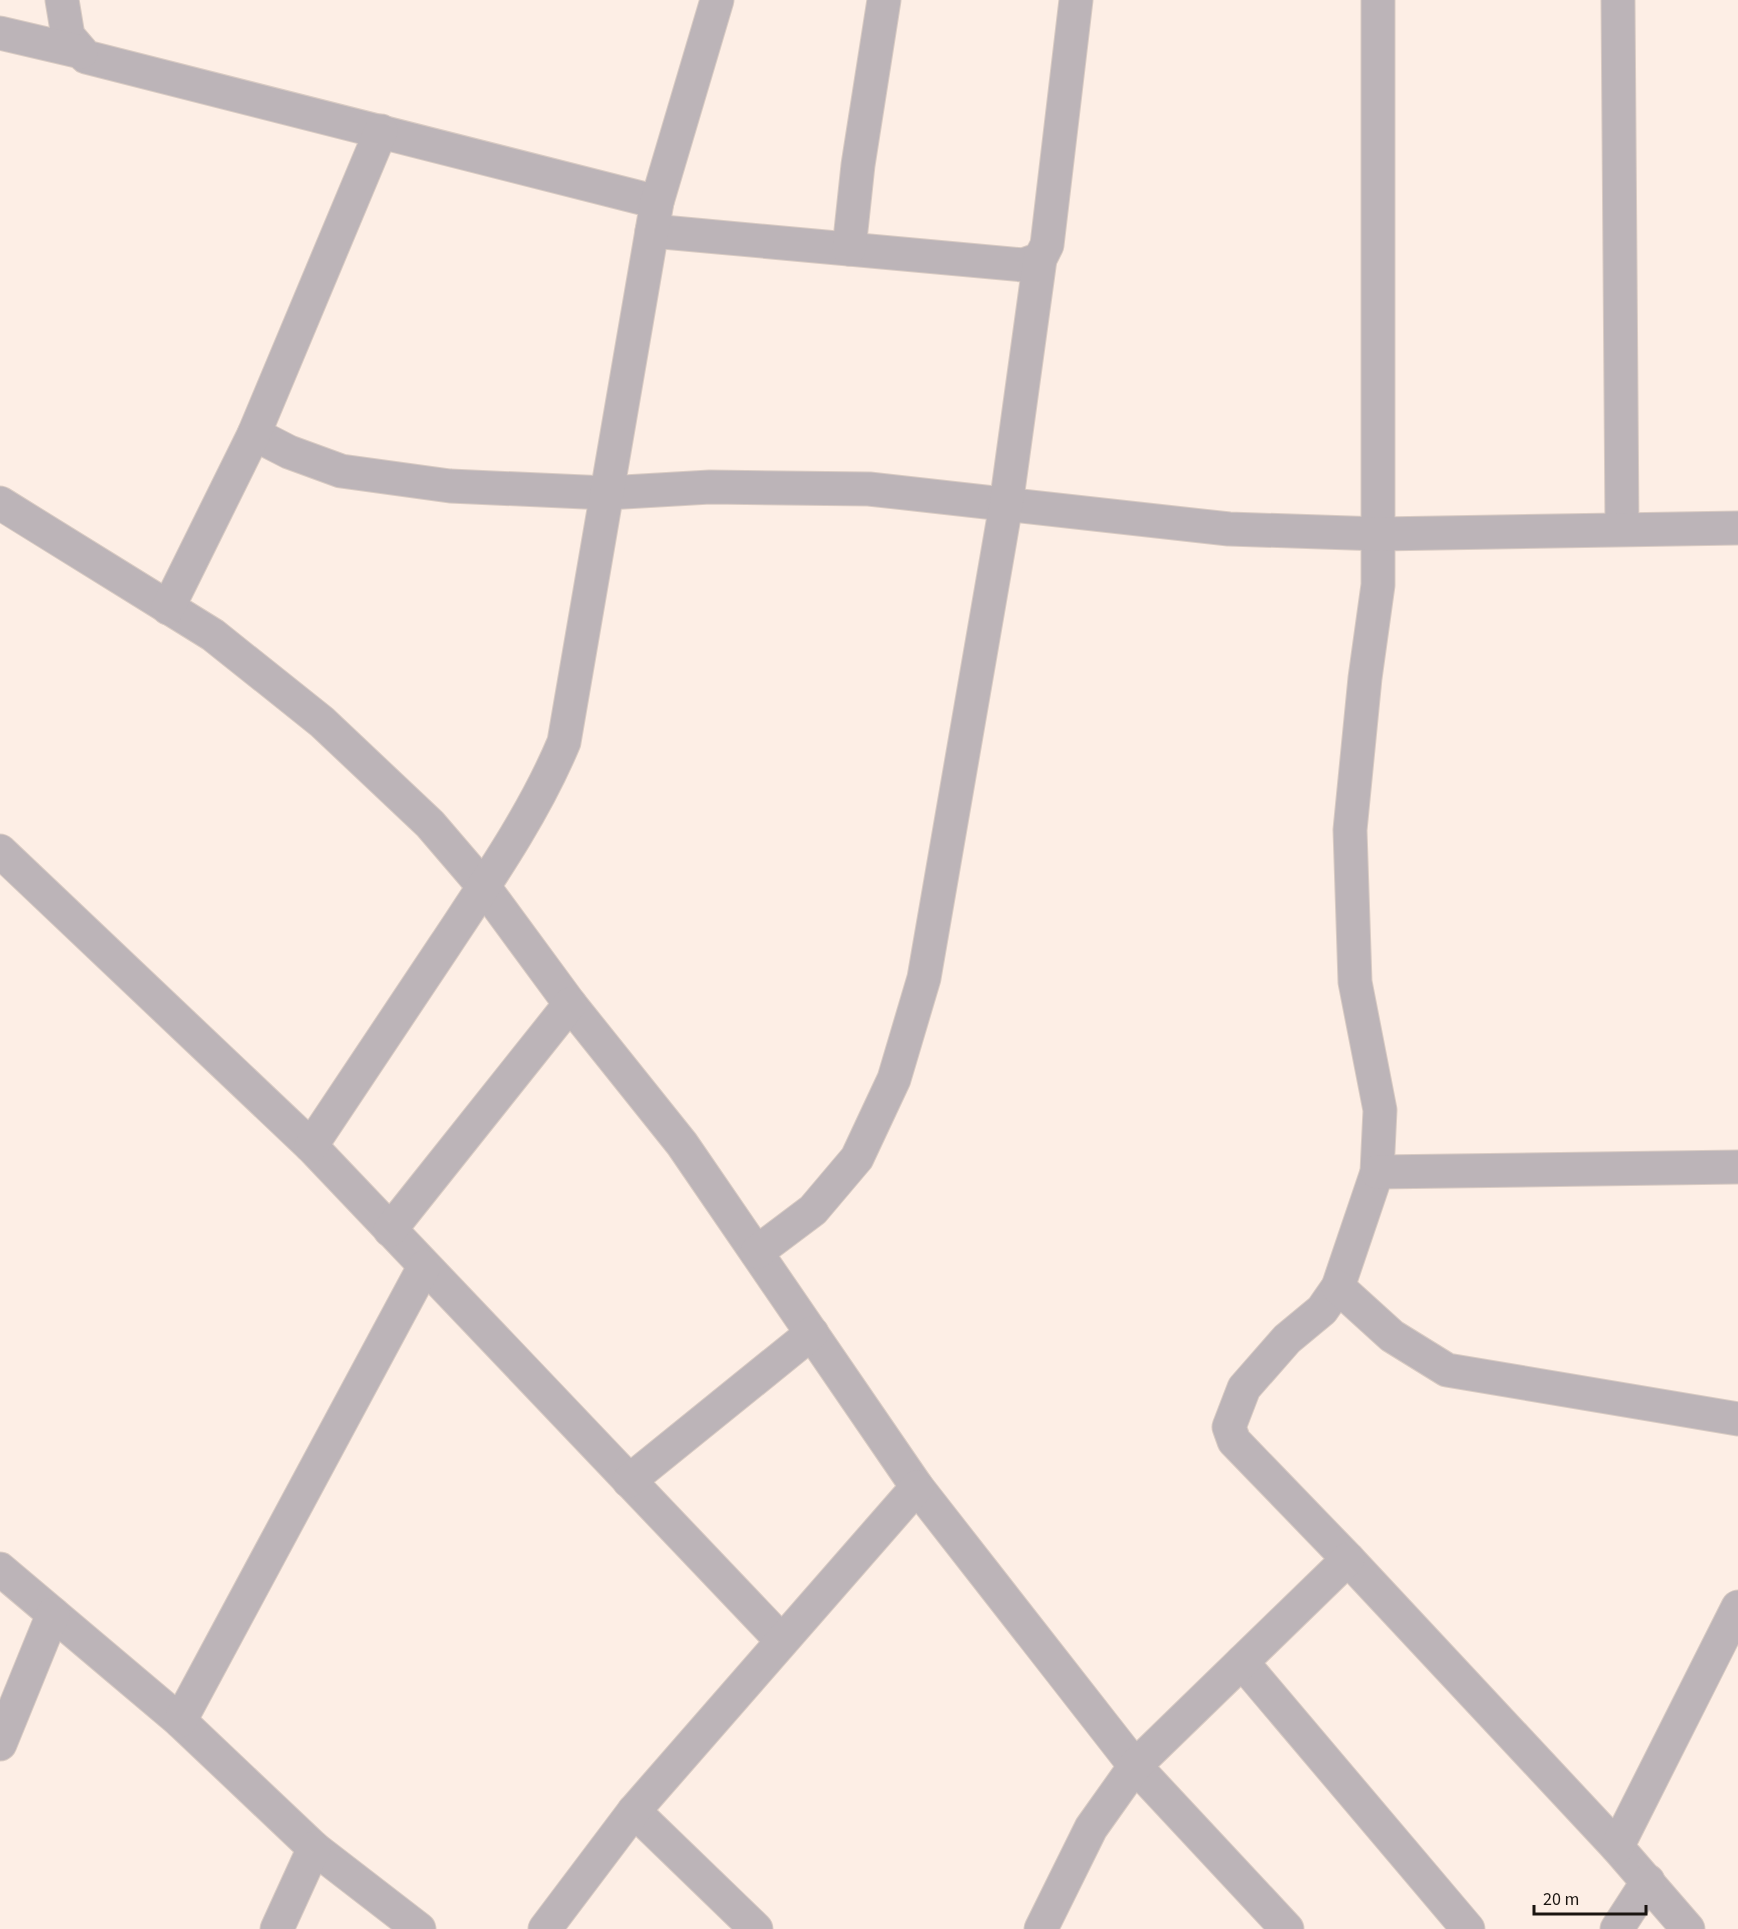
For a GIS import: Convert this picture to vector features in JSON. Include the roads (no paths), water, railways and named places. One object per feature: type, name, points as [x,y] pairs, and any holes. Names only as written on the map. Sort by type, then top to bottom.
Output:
[{"type":"street","points":[[62,0],[68,36],[86,57],[381,131],[654,216],[849,249],[1023,265],[1040,260]]},
{"type":"street","points":[[311,1146],[484,887],[536,799],[564,741],[654,216],[717,0]]},
{"type":"street","points":[[849,249],[858,165],[884,0]]},
{"type":"street","points":[[757,1252],[813,1210],[857,1158],[894,1079],[924,978],[1006,505],[1040,260],[1047,245],[1076,0]]},
{"type":"street","points":[[1378,0],[1380,534],[1378,585],[1365,678],[1350,830],[1355,982],[1380,1110],[1377,1172],[1338,1287],[1322,1310],[1287,1339],[1244,1388],[1228,1427],[1234,1441],[1348,1559],[1617,1847],[1688,1929]]},
{"type":"street","points":[[1618,0],[1622,528]]},
{"type":"street","points":[[0,33],[81,52]]},
{"type":"street","points":[[168,608],[254,434],[381,131]]},
{"type":"street","points":[[254,434],[289,452],[341,471],[450,486],[607,493],[710,487],[869,489],[1229,529],[1380,534],[1622,528],[1738,528]]},
{"type":"street","points":[[0,503],[213,636],[322,722],[430,824],[484,887],[570,1004],[682,1144],[917,1487],[1136,1766],[1287,1929]]},
{"type":"street","points":[[0,851],[311,1146],[781,1640]]},
{"type":"street","points":[[390,1230],[570,1004]]},
{"type":"street","points":[[1377,1172],[1738,1167]]},
{"type":"street","points":[[180,1721],[424,1267]]},
{"type":"street","points":[[1338,1287],[1392,1336],[1448,1370],[1738,1419]]},
{"type":"street","points":[[629,1481],[812,1333]]},
{"type":"street","points":[[545,1929],[634,1811],[917,1487]]},
{"type":"street","points":[[1041,1929],[1091,1828],[1136,1766],[1348,1559]]},
{"type":"street","points":[[0,1569],[180,1721],[314,1848],[419,1929]]},
{"type":"street","points":[[1617,1847],[1738,1607]]},
{"type":"street","points":[[0,1744],[53,1614]]},
{"type":"street","points":[[1242,1662],[1468,1929]]},
{"type":"street","points":[[634,1811],[756,1929]]},
{"type":"street","points":[[276,1929],[314,1848]]},
{"type":"street","points":[[1617,1929],[1648,1881]]}]
